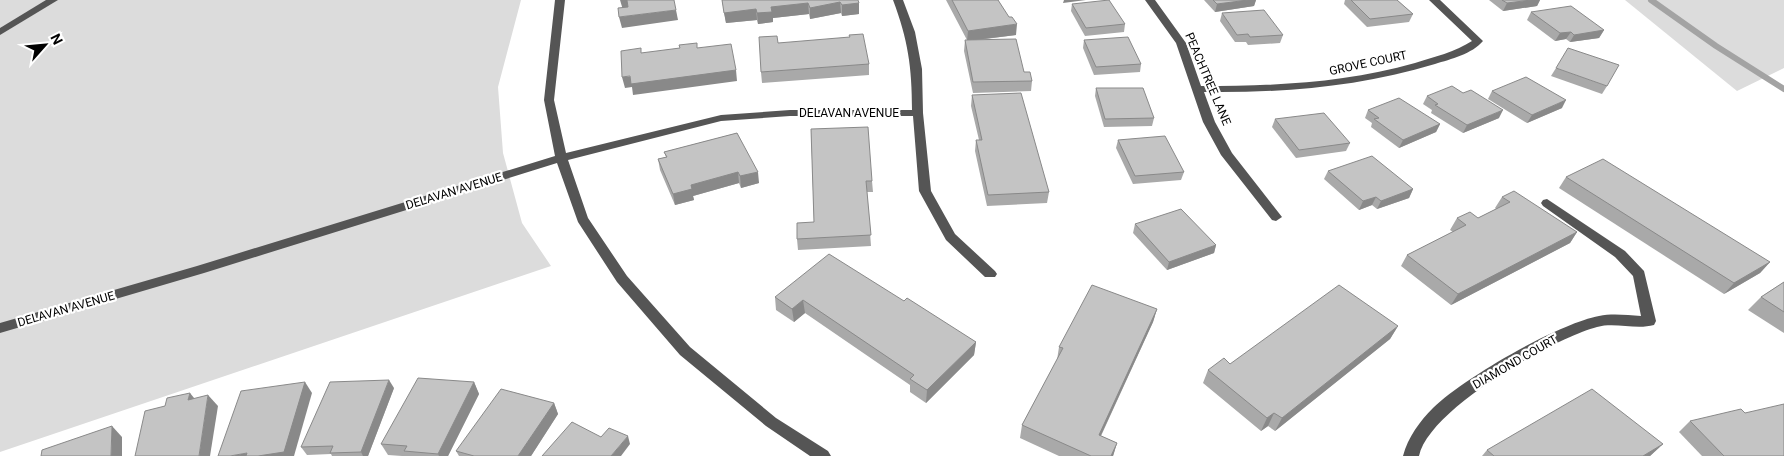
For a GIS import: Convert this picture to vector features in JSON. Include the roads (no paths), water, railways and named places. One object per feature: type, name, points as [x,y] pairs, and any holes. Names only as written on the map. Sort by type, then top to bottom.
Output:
[{"type":"street","points":[[0,32],[53,0]]},
{"type":"street","points":[[560,0],[549,100],[561,158],[582,219],[622,279],[685,351],[772,422],[823,456]]},
{"type":"street","points":[[898,0],[910,32],[917,69],[918,113],[925,191],[950,236],[990,274]]},
{"type":"street","name":"PEACHTREE LANE","points":[[1150,0],[1180,44],[1209,122],[1227,155],[1276,217]]},
{"type":"street","name":"GROVE COURT","points":[[1198,89],[1268,90],[1339,84],[1400,71],[1465,51],[1478,41],[1434,0]]},
{"type":"street","name":"DELAVAN AVENUE","points":[[0,328],[208,268],[561,158],[721,118],[790,113],[918,113]]},
{"type":"street","name":"DIAMOND COURT","points":[[1411,456],[1413,446],[1442,410],[1472,386],[1562,335],[1599,322],[1649,321],[1639,274],[1620,254],[1547,203]]},
{"type":"waterway","points":[[1651,0],[1716,46],[1784,89]]}]
